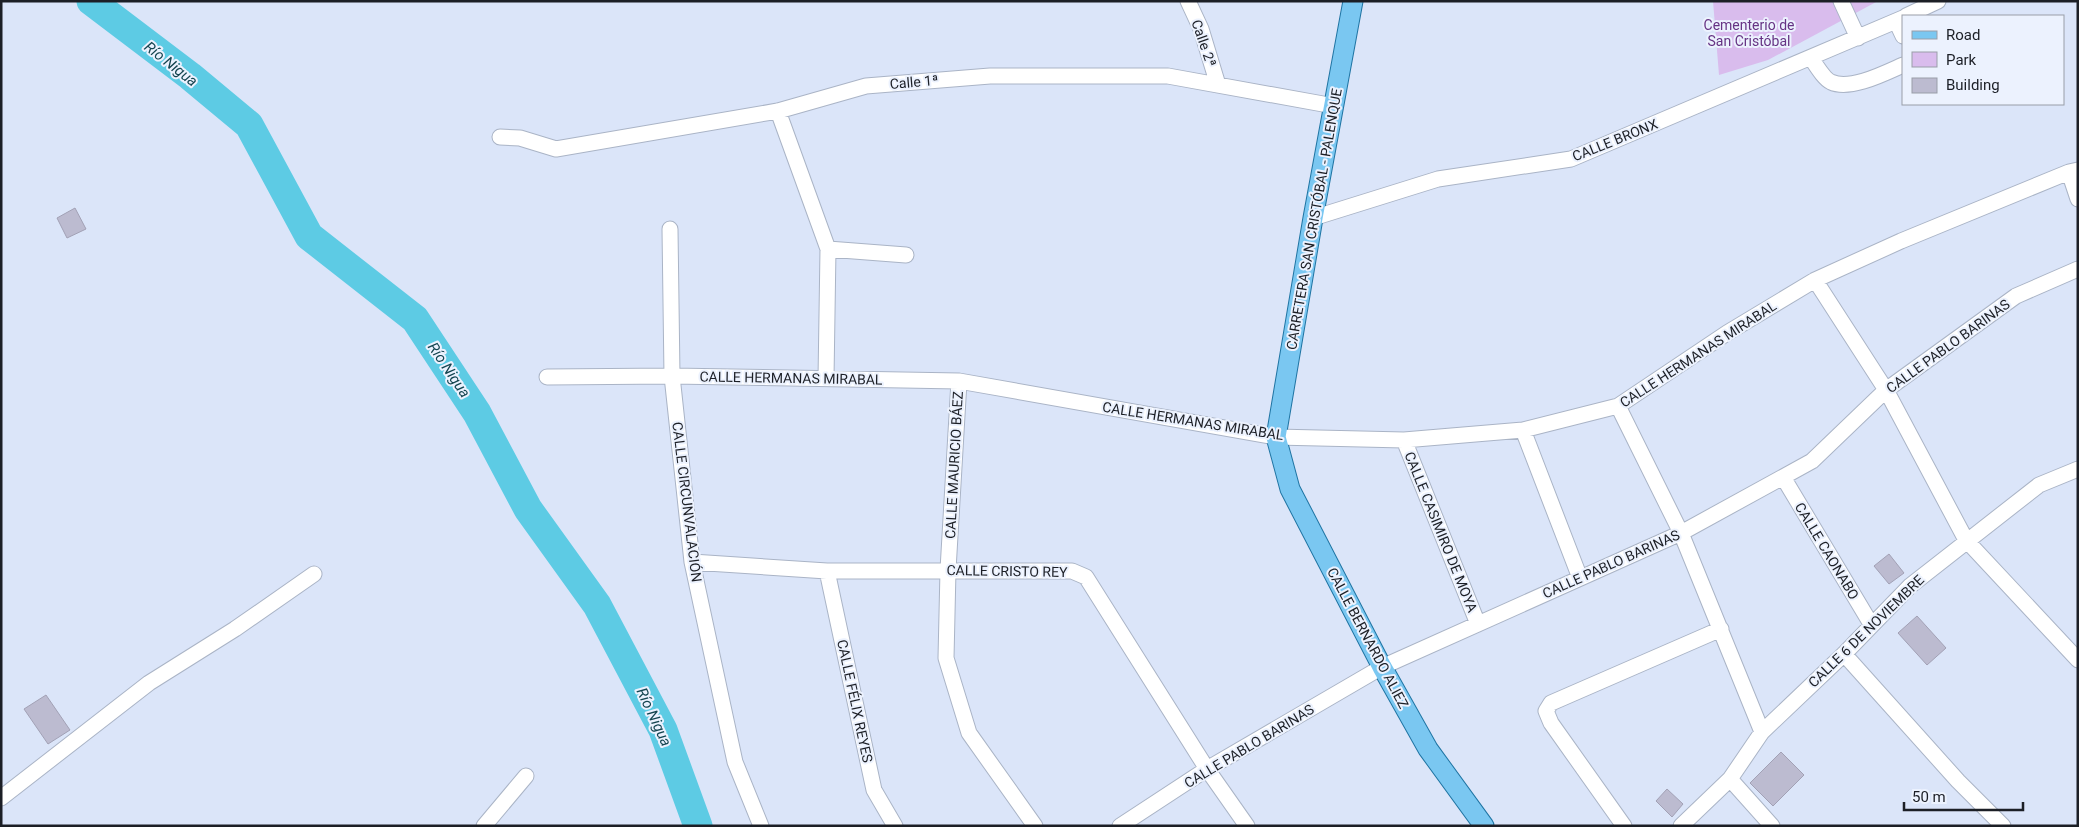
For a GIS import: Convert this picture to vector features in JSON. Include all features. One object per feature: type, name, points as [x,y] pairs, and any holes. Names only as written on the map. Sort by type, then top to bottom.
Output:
[{"type":"main road","name":"CARRETERA SAN CRISTÓBAL - PALENQUE","points":[[1276,437],[1313,218],[1353,1]]},
{"type":"main road","name":"CALLE BERNARDO ALIEZ","points":[[1276,437],[1290,490],[1382,667],[1428,749],[1484,826]]},
{"type":"street","name":"Calle 2ª","points":[[1188,1],[1201,29],[1218,85]]},
{"type":"street","points":[[1840,1],[1858,38]]},
{"type":"street","name":"CALLE BRONX","points":[[1908,15],[1938,1]]},
{"type":"street","name":"CALLE BRONX","points":[[1313,218],[1438,179],[1571,160],[1902,18]]},
{"type":"street","points":[[1811,58],[1830,82],[1842,84],[1871,79],[1902,65]]},
{"type":"street","name":"Calle 1ª","points":[[500,137],[520,138],[556,149],[778,111],[866,86],[990,76],[1168,76],[1334,106]]},
{"type":"street","points":[[778,111],[828,249],[826,379]]},
{"type":"street","points":[[2074,171],[2078,199]]},
{"type":"street","name":"CALLE HERMANAS MIRABAL","points":[[548,377],[672,376],[959,381],[1276,437],[1404,440],[1523,430],[1618,406],[1727,334],[1816,280],[1901,241],[2074,171]]},
{"type":"street","name":"CALLE CIRCUNVALACIÓN","points":[[670,229],[672,376],[692,562],[735,762],[762,826]]},
{"type":"street","points":[[828,249],[906,255]]},
{"type":"street","name":"CALLE PABLO BARINAS","points":[[1120,826],[1208,769],[1382,667],[1681,533],[1812,461],[1886,390],[2016,296],[2078,269]]},
{"type":"street","points":[[1816,280],[1886,390],[1966,540],[2078,660]]},
{"type":"street","name":"CALLE MAURICIO BÁEZ","points":[[959,381],[948,570],[946,658],[969,733],[1035,826]]},
{"type":"street","points":[[1618,406],[1681,533],[1762,732]]},
{"type":"street","points":[[1523,430],[1580,578]]},
{"type":"street","name":"CALLE CASIMIRO DE MOYA","points":[[1404,440],[1478,624]]},
{"type":"street","name":"CALLE 6 DE NOVIEMBRE","points":[[1681,826],[1730,778],[1762,732],[1844,654],[1870,624],[1910,586],[2039,484],[2078,469]]},
{"type":"street","name":"CALLE CAONABO","points":[[1783,477],[1870,624]]},
{"type":"street","name":"CALLE CRISTO REY","points":[[692,562],[827,572],[948,570],[1072,572],[1086,577],[1208,769],[1247,826]]},
{"type":"street","name":"CALLE FÉLIX REYES","points":[[827,572],[874,790],[895,826]]},
{"type":"street","points":[[1,798],[149,683],[235,629],[314,574]]},
{"type":"street","points":[[1624,826],[1551,723],[1546,711],[1551,703],[1721,629]]},
{"type":"street","points":[[1844,654],[1958,782],[2003,826]]},
{"type":"street","points":[[484,826],[526,776]]},
{"type":"street","points":[[1730,778],[1772,826]]},
{"type":"green space","name":"Cementerio de San Cristóbal","points":[[1713,1],[1878,1],[1768,60],[1719,75]]},
{"type":"building","points":[[75,208],[86,229],[67,238],[57,218]]},
{"type":"building","points":[[1889,554],[1904,573],[1889,584],[1874,566]]},
{"type":"building","points":[[1917,616],[1946,648],[1927,665],[1898,633]]},
{"type":"building","points":[[46,695],[70,730],[48,744],[24,709]]},
{"type":"building","points":[[1781,752],[1804,775],[1773,806],[1750,783]]},
{"type":"building","points":[[1667,789],[1683,804],[1672,817],[1656,801]]},
{"type":"waterway","name":"Río Nigua","points":[[91,1],[190,76],[249,125],[309,236],[415,319],[477,413],[528,509],[597,605],[663,730],[698,826]]}]
